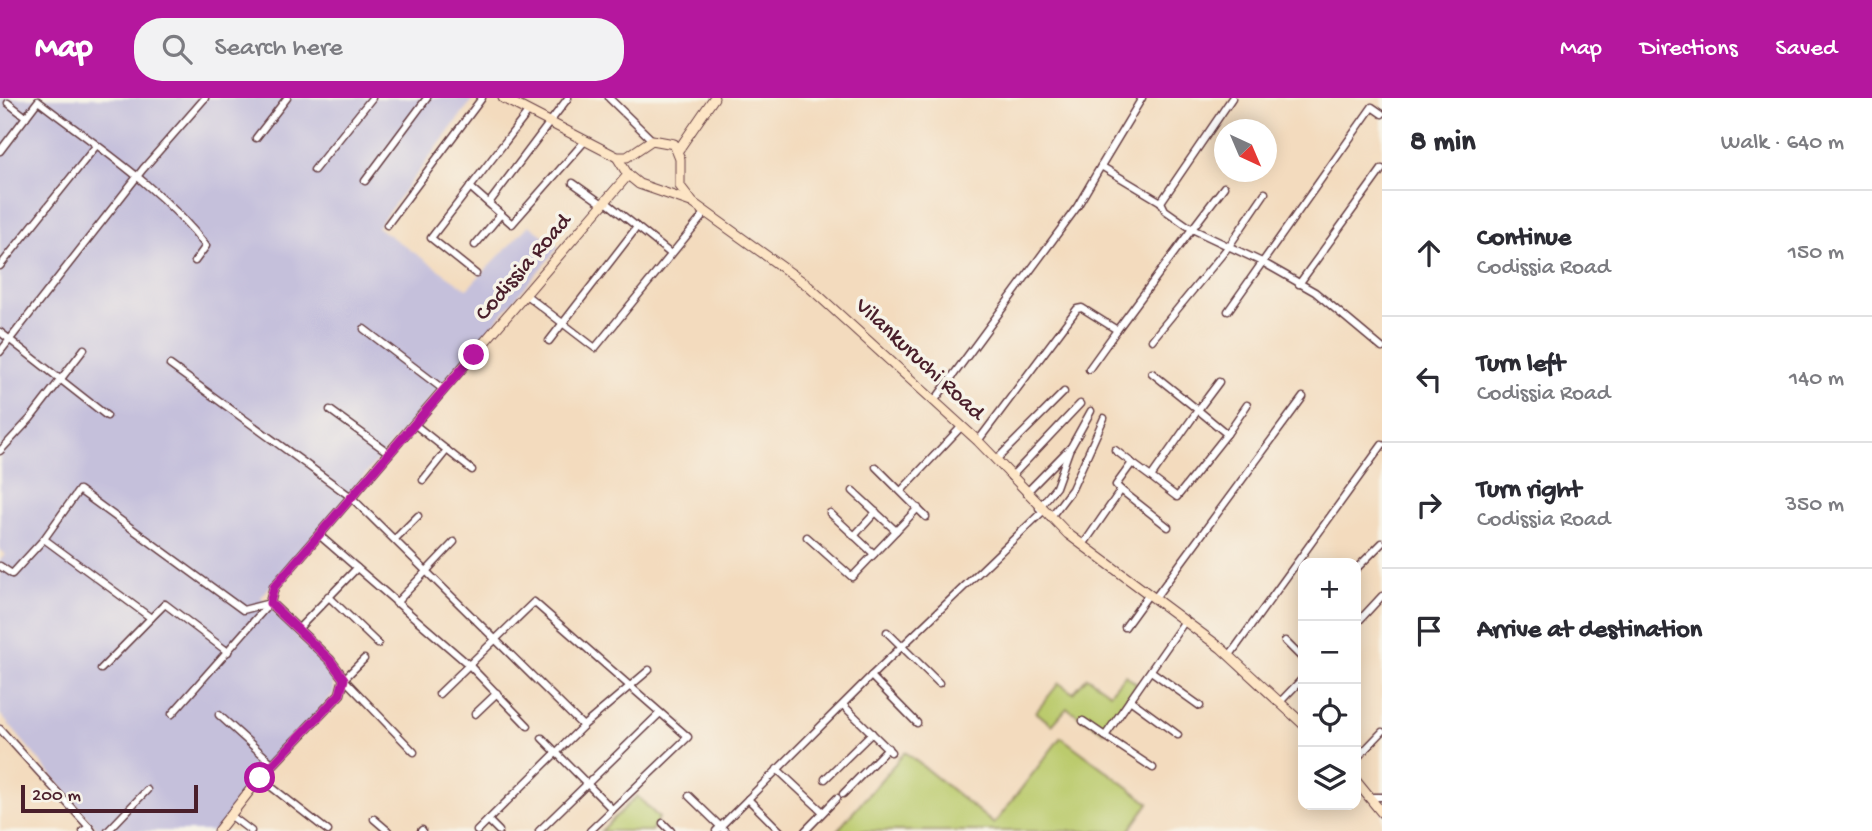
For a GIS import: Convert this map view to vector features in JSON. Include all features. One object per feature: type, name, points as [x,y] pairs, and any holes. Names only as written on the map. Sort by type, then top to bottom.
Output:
[{"type":"main road","points":[[503,98],[517,101],[548,122],[617,157],[627,157],[652,141],[674,144],[679,149]]},
{"type":"main road","points":[[693,203],[680,186],[679,149],[714,98]]},
{"type":"main road","points":[[617,157],[628,175],[658,193],[693,203]]},
{"type":"main road","name":"Codissia Road","points":[[270,603],[274,587],[628,175]]},
{"type":"main road","name":"Vilankuruchi Road","points":[[693,203],[807,285],[978,441],[1044,512],[1083,545],[1230,655],[1298,719]]},
{"type":"main road","points":[[218,831],[260,778],[340,694],[344,679],[270,603]]},
{"type":"main road","points":[[1361,788],[1382,813]]},
{"type":"street","points":[[0,352],[137,177],[205,98]]},
{"type":"street","points":[[256,138],[287,98]]},
{"type":"street","points":[[314,170],[372,98]]},
{"type":"street","points":[[365,181],[427,98]]},
{"type":"street","points":[[387,225],[482,98]]},
{"type":"street","points":[[489,203],[568,98]]},
{"type":"street","points":[[609,98],[652,141]]},
{"type":"street","points":[[935,400],[1077,207],[1142,98]]},
{"type":"street","points":[[1161,202],[1232,98]]},
{"type":"street","points":[[0,151],[38,102],[137,177],[192,229],[205,246],[195,261]]},
{"type":"street","points":[[8,103],[26,117]]},
{"type":"street","points":[[1228,311],[1372,107],[1382,114]]},
{"type":"street","points":[[476,274],[430,238],[529,111]]},
{"type":"street","points":[[470,187],[512,224],[585,141]]},
{"type":"street","points":[[0,266],[96,146]]},
{"type":"street","points":[[1101,166],[1161,202],[1165,210],[1192,229],[1264,263],[1315,292],[1382,348]]},
{"type":"street","points":[[1299,284],[1382,169]]},
{"type":"street","points":[[573,183],[605,203],[671,254]]},
{"type":"street","points":[[1089,369],[1224,187]]},
{"type":"street","points":[[1152,340],[1229,246],[1265,193]]},
{"type":"street","points":[[526,295],[595,348],[706,212]]},
{"type":"street","points":[[475,245],[500,214]]},
{"type":"street","points":[[549,341],[561,322],[637,227]]},
{"type":"street","points":[[978,441],[1077,309],[1082,309],[1117,330]]},
{"type":"street","points":[[364,329],[444,390]]},
{"type":"street","points":[[0,332],[107,416]]},
{"type":"street","points":[[1,447],[61,380],[84,349]]},
{"type":"street","points":[[170,365],[351,497],[497,638],[583,726]]},
{"type":"street","points":[[1152,373],[1227,433]]},
{"type":"street","points":[[1151,477],[1219,382]]},
{"type":"street","points":[[996,460],[1065,392]]},
{"type":"street","points":[[1125,627],[1152,596],[1303,397]]},
{"type":"street","points":[[1011,477],[1080,404]]},
{"type":"street","points":[[1115,450],[1177,497],[1247,405]]},
{"type":"street","points":[[330,410],[389,453]]},
{"type":"street","points":[[1044,512],[1071,447],[1091,411]]},
{"type":"street","points":[[689,796],[720,830],[777,769],[871,677],[1044,512],[1072,489],[1104,418]]},
{"type":"street","points":[[414,424],[472,470]]},
{"type":"street","points":[[901,491],[962,426]]},
{"type":"street","points":[[1230,655],[1382,445]]},
{"type":"street","points":[[1026,494],[1071,447]]},
{"type":"street","points":[[423,480],[447,450]]},
{"type":"street","points":[[1132,463],[1116,485],[1168,527]]},
{"type":"street","points":[[876,467],[926,517]]},
{"type":"street","points":[[0,566],[12,574],[44,539],[79,490],[243,610],[270,603]]},
{"type":"street","points":[[1083,545],[1121,490]]},
{"type":"street","points":[[853,491],[896,531]]},
{"type":"street","points":[[807,537],[849,577],[918,508]]},
{"type":"street","points":[[854,536],[876,512]]},
{"type":"street","points":[[830,513],[874,554]]},
{"type":"street","points":[[395,539],[418,516]]},
{"type":"street","points":[[319,535],[469,665],[528,726]]},
{"type":"street","points":[[44,539],[151,618]]},
{"type":"street","points":[[396,603],[454,542]]},
{"type":"street","points":[[1361,564],[1382,543]]},
{"type":"street","points":[[298,629],[357,568]]},
{"type":"street","points":[[328,596],[378,644]]},
{"type":"street","points":[[1359,621],[1382,596]]},
{"type":"street","points":[[439,694],[534,602],[688,737],[590,831]]},
{"type":"street","points":[[172,714],[270,603]]},
{"type":"street","points":[[101,669],[164,604],[228,652]]},
{"type":"street","points":[[1105,736],[1185,621]]},
{"type":"street","points":[[887,632],[939,683]]},
{"type":"street","points":[[1285,641],[1298,654]]},
{"type":"street","points":[[364,659],[344,679],[414,752]]},
{"type":"street","points":[[477,831],[583,726],[649,670]]},
{"type":"street","points":[[1151,671],[1200,706]]},
{"type":"street","points":[[871,677],[917,723]]},
{"type":"street","points":[[1281,701],[1298,683]]},
{"type":"street","points":[[475,715],[497,693]]},
{"type":"street","points":[[1130,700],[1178,735]]},
{"type":"street","points":[[805,831],[890,750],[843,705]]},
{"type":"street","points":[[539,831],[660,713]]},
{"type":"street","points":[[219,715],[273,764]]},
{"type":"street","points":[[1083,721],[1153,768]]},
{"type":"street","points":[[0,729],[88,830]]},
{"type":"street","points":[[1361,754],[1382,732]]},
{"type":"street","points":[[825,779],[872,733]]},
{"type":"street","points":[[542,738],[612,809]]},
{"type":"street","points":[[777,769],[823,812]]},
{"type":"street","points":[[260,778],[328,831]]},
{"type":"street","points":[[107,831],[147,790]]},
{"type":"street","points":[[1368,797],[1382,797]]},
{"type":"street","points":[[748,799],[780,831]]},
{"type":"street","points":[[230,815],[251,831]]},
{"type":"street","points":[[374,819],[388,831]]},
{"type":"street","points":[[488,820],[499,831]]},
{"type":"street","points":[[663,823],[671,831]]},
{"type":"shaded area","points":[[0,98],[474,98],[377,227],[467,289],[529,225],[559,247],[261,597],[331,674],[334,693],[216,831],[99,831],[0,714],[0,560],[5,555],[0,550]]},
{"type":"green space","points":[[1125,675],[1137,684],[1104,732],[1067,708],[1052,725],[1036,712],[1059,683],[1073,693],[1087,677],[1110,693]]},
{"type":"green space","points":[[1061,737],[1149,803],[1129,831],[837,831],[905,752],[994,824]]},
{"type":"green space","points":[[637,796],[659,818],[651,831],[601,831]]},
{"type":"route","points":[[260,778],[340,694],[344,679],[330,660],[270,603],[274,587],[474,355]]}]
